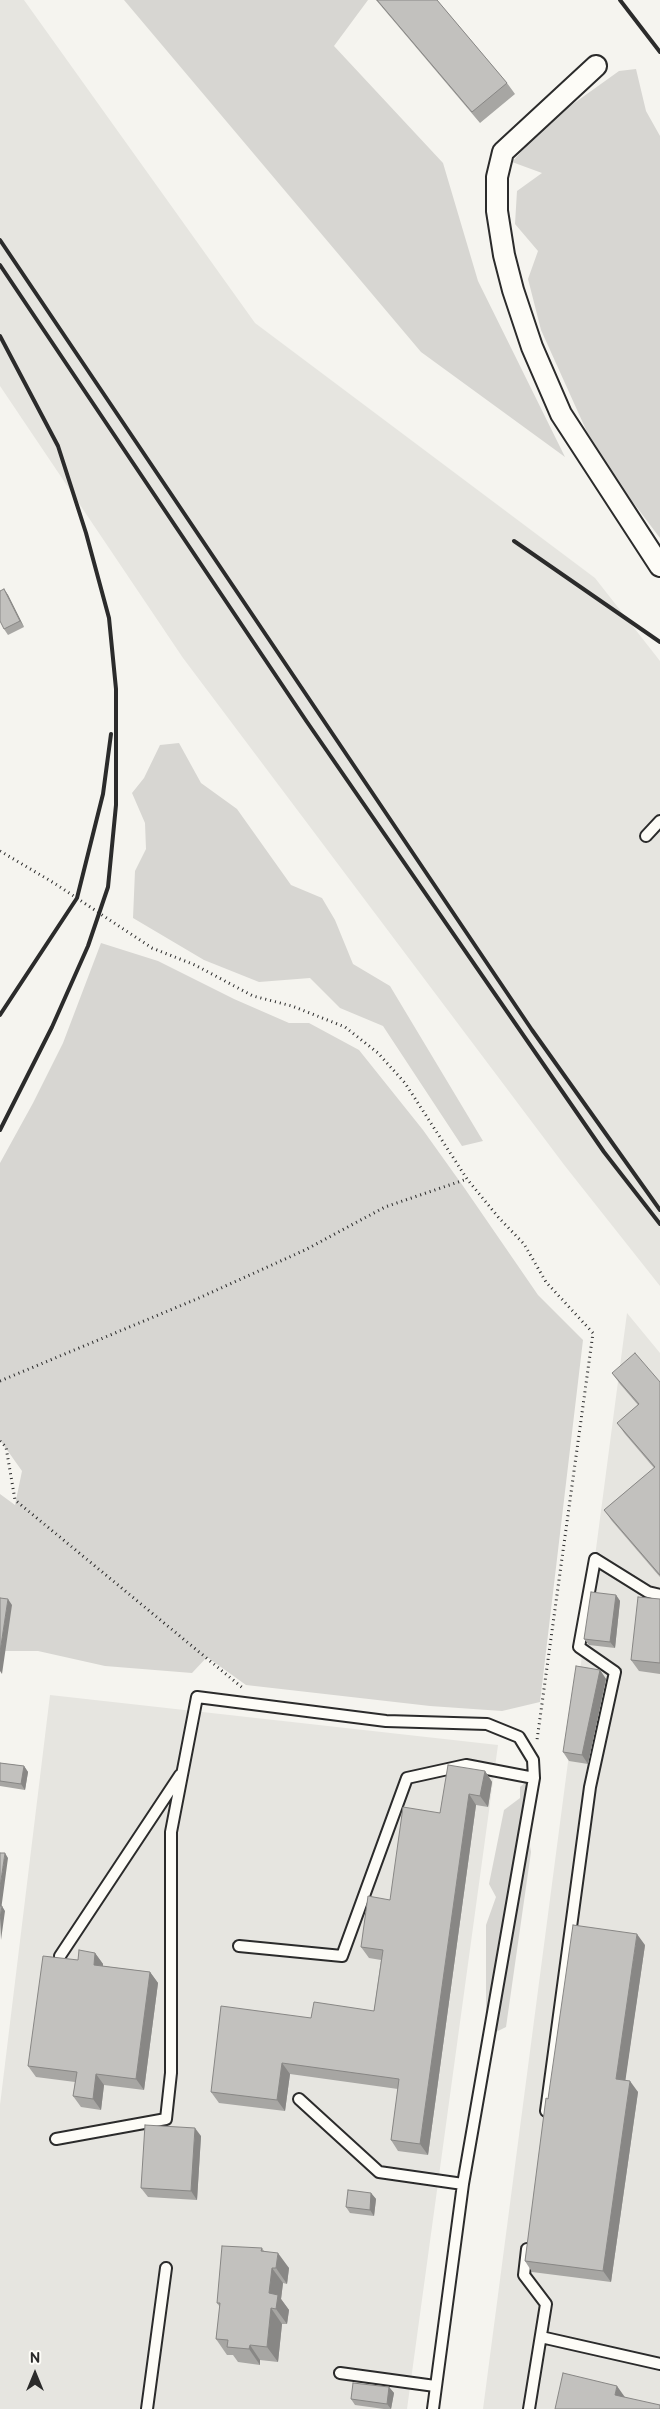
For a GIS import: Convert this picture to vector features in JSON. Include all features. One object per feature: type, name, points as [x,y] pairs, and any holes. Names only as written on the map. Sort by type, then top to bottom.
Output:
[{"type":"street","points":[[596,66],[503,152],[497,177],[497,211],[504,255],[513,290],[532,347],[561,414],[660,566]]},
{"type":"lane","points":[[646,836],[660,821]]},
{"type":"lane","points":[[545,2121],[590,1787],[615,1672],[579,1647],[596,1559],[648,1592],[660,1595]]},
{"type":"lane","points":[[56,2139],[166,2119],[171,2073],[171,1832],[197,1697],[386,1721],[487,1724],[518,1737],[533,1760],[534,1778],[463,2184],[432,2409]]},
{"type":"lane","points":[[239,1946],[342,1956],[407,1778],[466,1765],[534,1778]]},
{"type":"lane","points":[[60,1956],[184,1770]]},
{"type":"lane","points":[[299,2099],[380,2172],[463,2184]]},
{"type":"lane","points":[[529,2237],[524,2276],[546,2304],[529,2409]]},
{"type":"lane","points":[[147,2409],[166,2268]]},
{"type":"lane","points":[[541,2337],[660,2364]]},
{"type":"lane","points":[[340,2373],[435,2386]]},
{"type":"path","points":[[0,851],[54,883],[152,948],[195,965],[253,996],[292,1006],[345,1027],[378,1053],[406,1083],[467,1179],[499,1218],[524,1244],[546,1282],[593,1333],[538,1721],[536,1749]]},
{"type":"path","points":[[0,1381],[199,1298],[305,1250],[385,1207],[467,1179]]},
{"type":"path","points":[[0,1441],[6,1447],[16,1500],[265,1706]]},
{"type":"shaded area","points":[[0,0],[24,0],[255,323],[595,578],[660,661],[660,1286],[565,1166],[183,658],[0,386]]},
{"type":"shaded area","points":[[124,0],[368,0],[334,46],[443,163],[478,281],[565,457],[421,352]]},
{"type":"shaded area","points":[[636,69],[646,111],[660,136],[660,538],[632,501],[587,432],[541,330],[528,279],[538,251],[515,224],[517,191],[542,173],[512,162],[543,127],[566,109],[619,71]]},
{"type":"shaded area","points":[[179,743],[201,783],[237,809],[291,885],[322,898],[335,920],[353,964],[390,986],[483,1141],[462,1146],[383,1026],[340,1008],[310,978],[259,982],[204,960],[133,918],[135,871],[146,849],[145,823],[132,793],[144,778],[160,745]]},
{"type":"shaded area","points":[[101,943],[158,961],[234,999],[289,1023],[309,1023],[359,1050],[423,1130],[538,1295],[583,1340],[540,1702],[502,1711],[430,1706],[246,1685],[207,1657],[192,1673],[105,1666],[38,1651],[4,1651],[0,1646],[0,1494],[15,1505],[22,1471],[0,1440],[0,1163],[63,1043]]},
{"type":"shaded area","points":[[627,1313],[660,1353],[660,2409],[483,2409]]},
{"type":"shaded area","points":[[50,1695],[498,1745],[407,2409],[0,2409],[0,2105]]},
{"type":"shaded area","points":[[528,1780],[537,1799],[527,1828],[531,1852],[506,2027],[496,2032],[486,2017],[486,1925],[496,1897],[489,1884],[504,1810],[520,1798],[520,1787]]},
{"type":"building","points":[[377,0],[437,0],[507,83],[472,112]]},
{"type":"building","points":[[4,589],[20,621],[4,629],[0,621],[0,591]]},
{"type":"building","points":[[635,1353],[660,1382],[660,1575],[604,1510],[655,1467],[617,1423],[639,1404],[612,1373]]},
{"type":"building","points":[[591,1592],[616,1595],[610,1642],[584,1639]]},
{"type":"building","points":[[638,1597],[660,1599],[660,1663],[631,1660]]},
{"type":"building","points":[[0,1598],[8,1599],[0,1652]]},
{"type":"building","points":[[576,1666],[600,1670],[582,1755],[563,1752]]},
{"type":"building","points":[[0,1763],[24,1766],[21,1784],[0,1781]]},
{"type":"building","points":[[448,1765],[485,1771],[480,1796],[469,1794],[420,2144],[391,2140],[399,2079],[282,2063],[277,2100],[211,2092],[221,2006],[311,2018],[314,2002],[374,2011],[383,1950],[361,1947],[368,1896],[390,1900],[403,1807],[440,1813]]},
{"type":"building","points":[[0,1853],[5,1853],[0,1887]]},
{"type":"building","points":[[573,1925],[637,1934],[616,2079],[630,2081],[603,2271],[525,2261],[546,2098],[548,2099]]},
{"type":"building","points":[[79,1950],[95,1953],[94,1965],[150,1972],[136,2079],[96,2074],[93,2099],[73,2096],[77,2072],[28,2066],[43,1956],[78,1960]]},
{"type":"building","points":[[145,2125],[195,2128],[191,2191],[141,2188]]},
{"type":"building","points":[[348,2190],[371,2193],[370,2210],[346,2207]]},
{"type":"building","points":[[222,2246],[262,2248],[261,2251],[278,2253],[276,2268],[272,2268],[269,2293],[278,2295],[276,2309],[271,2308],[267,2347],[250,2345],[249,2349],[227,2347],[228,2340],[216,2339],[220,2303],[217,2303]]},
{"type":"building","points":[[563,2373],[617,2386],[615,2395],[660,2405],[660,2409],[555,2409]]},
{"type":"building","points":[[353,2383],[389,2387],[387,2404],[351,2399]]},
{"type":"railway","points":[[620,0],[660,52]]},
{"type":"railway","points":[[0,240],[532,1030],[660,1210]]},
{"type":"railway","points":[[0,265],[307,722],[604,1152],[660,1224]]},
{"type":"railway","points":[[0,336],[58,446],[86,533],[109,618],[116,689],[116,805],[108,887],[88,946],[52,1027],[0,1130]]},
{"type":"railway","points":[[514,541],[660,642]]},
{"type":"railway","points":[[0,1015],[77,898],[103,794],[111,734]]}]
